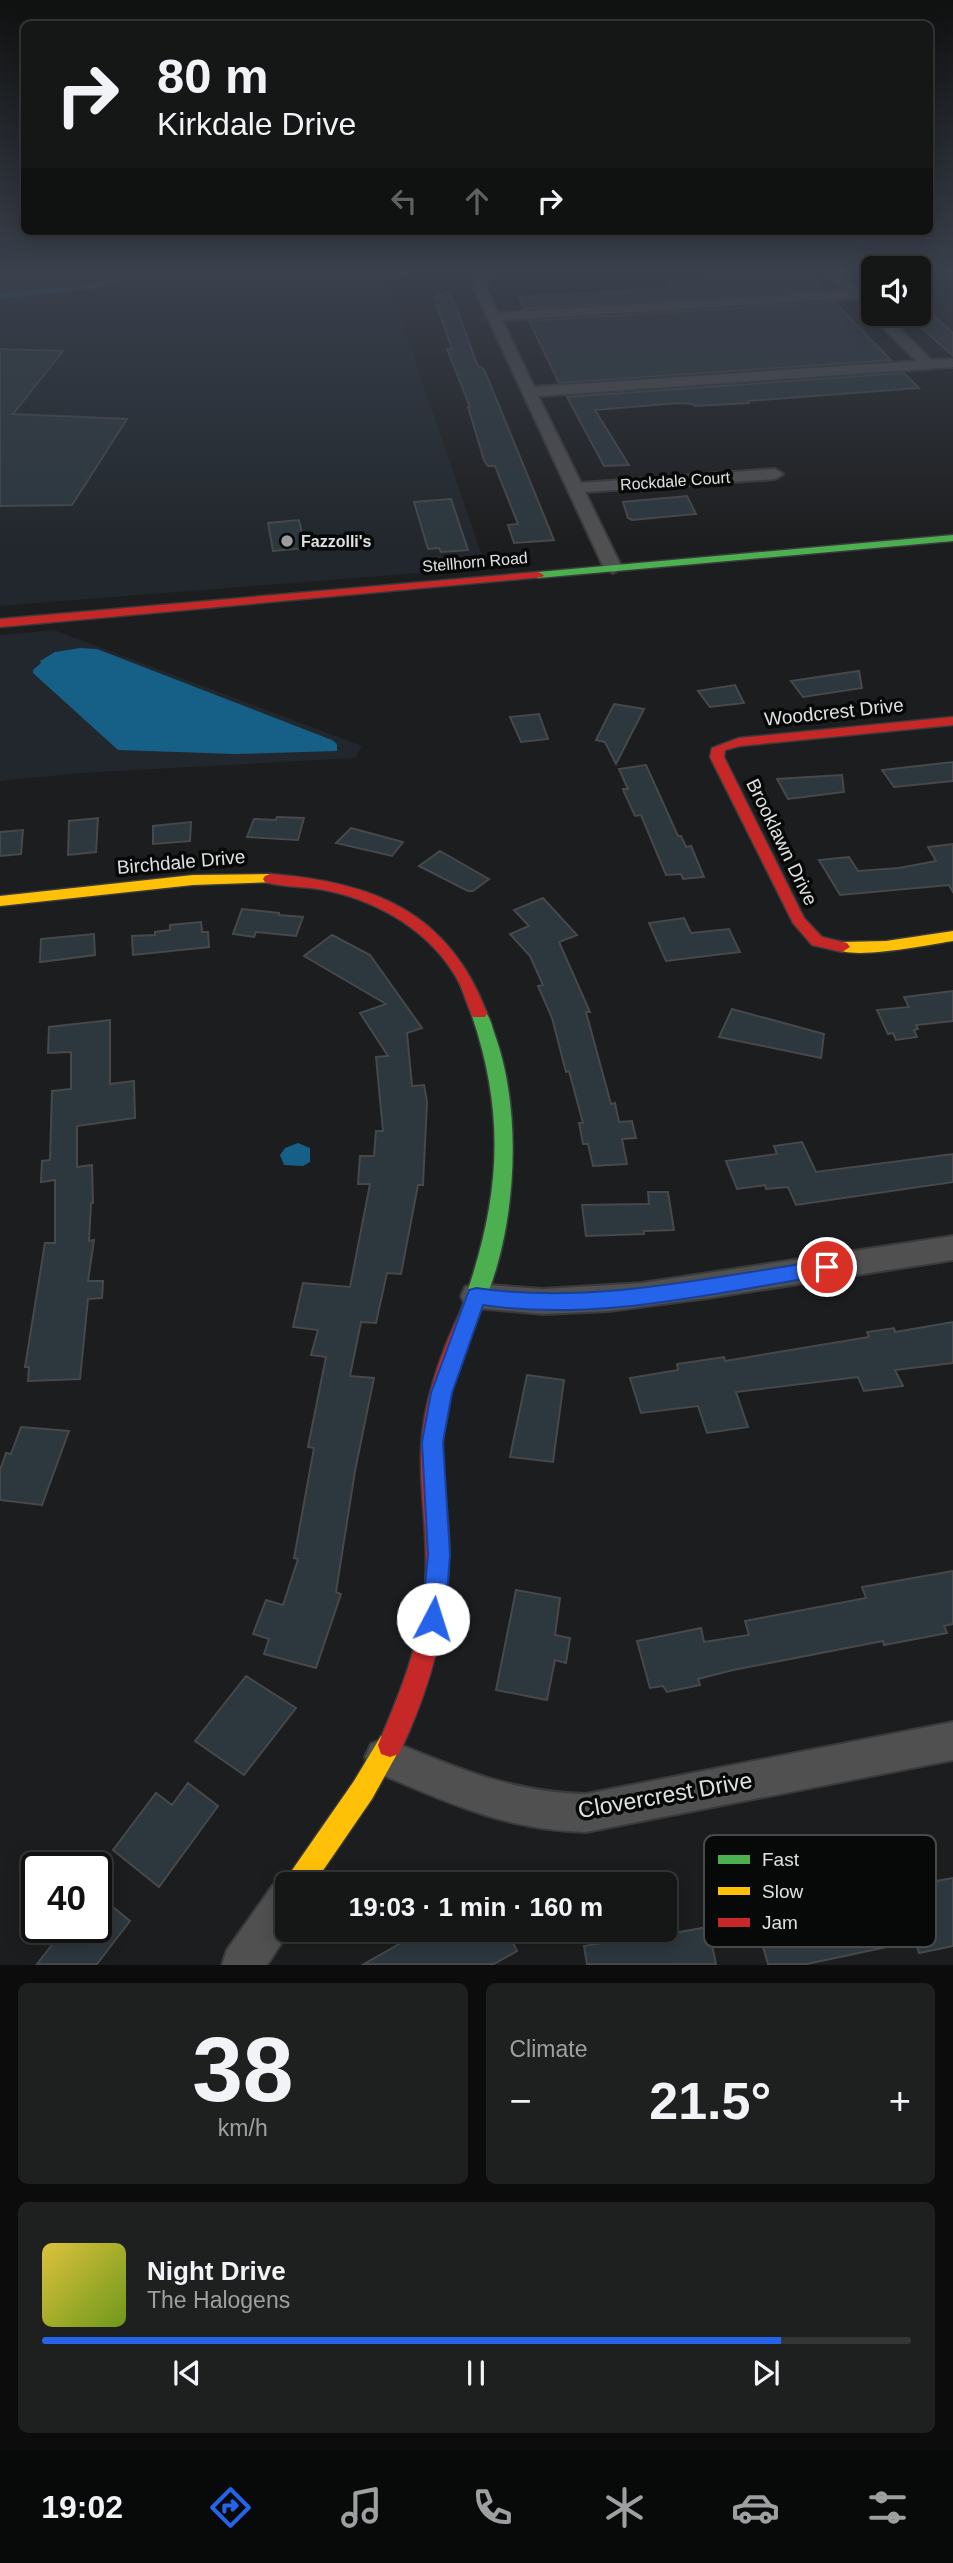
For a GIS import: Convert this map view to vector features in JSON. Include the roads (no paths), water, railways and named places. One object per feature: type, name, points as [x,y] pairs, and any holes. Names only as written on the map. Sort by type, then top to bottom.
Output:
[{"type":"street","points":[[516,363],[613,568]]},
{"type":"street","points":[[530,392],[953,363]]},
{"type":"street","name":"Rockdale Court","points":[[576,488],[775,474]]},
{"type":"street","name":"Stellhorn Road","points":[[0,623],[953,538]]},
{"type":"street","name":"Woodcrest Drive","points":[[719,748],[760,740],[953,721]]},
{"type":"street","name":"Brooklawn Drive","points":[[719,748],[717,757],[794,916],[806,933],[824,944],[855,948],[953,936]]},
{"type":"street","name":"Birchdale Drive","points":[[0,901],[232,877],[282,877],[314,881],[365,894],[405,914],[438,938],[465,975],[478,1001],[493,1054],[506,1121],[505,1174],[499,1224],[442,1393],[432,1442],[439,1555],[433,1619],[416,1687],[384,1757],[306,1872]]},
{"type":"street","points":[[476,1296],[522,1303],[573,1303],[676,1291],[953,1248]]},
{"type":"street","name":"Clovercrest Drive","points":[[384,1757],[481,1797],[550,1812],[586,1814],[953,1741]]},
{"type":"street","points":[[242,1965],[275,1917]]},
{"type":"water","points":[[80,648],[97,649],[332,740],[337,744],[337,751],[235,754],[118,750],[33,673],[40,661],[55,652]]},
{"type":"water","points":[[298,1143],[310,1148],[310,1162],[303,1166],[284,1165],[280,1155],[285,1148]]},
{"type":"place","name":"Fazzolli's","points":[[287,541]]}]
